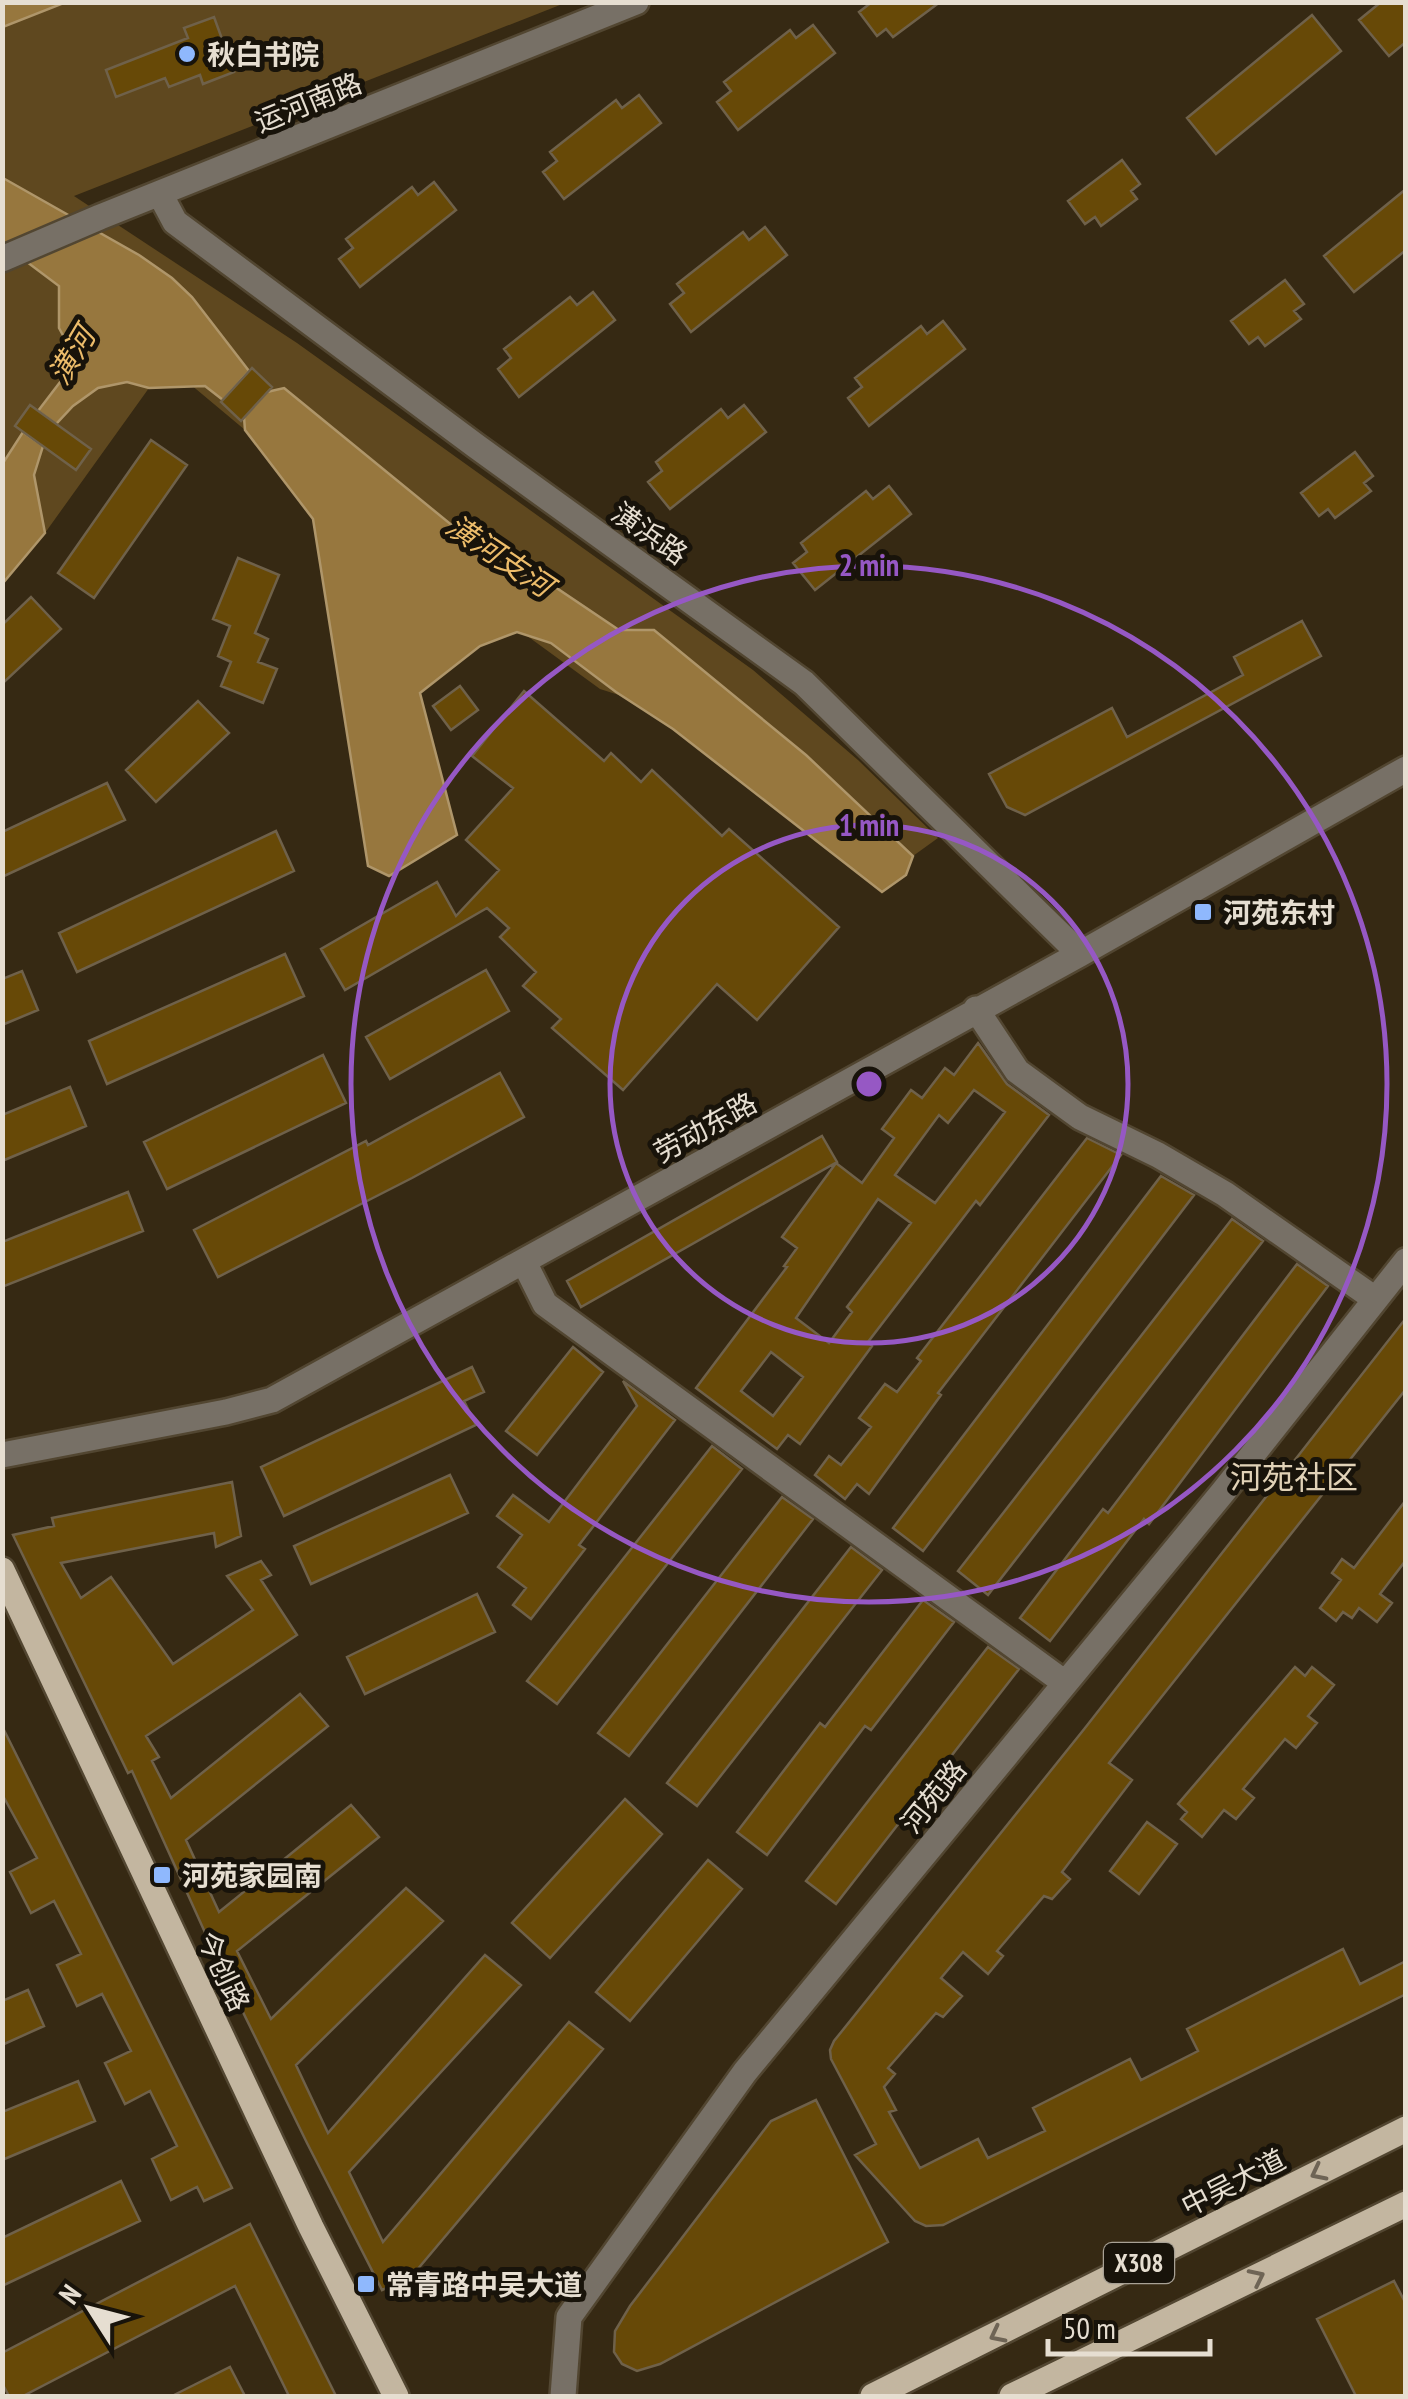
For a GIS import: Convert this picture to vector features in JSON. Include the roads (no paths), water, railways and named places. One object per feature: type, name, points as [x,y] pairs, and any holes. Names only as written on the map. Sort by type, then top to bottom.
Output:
[{"type":"main road","name":"今创路","points":[[2,1570],[311,2226],[396,2396]]},
{"type":"main road","name":"中吴大道","points":[[873,2396],[1406,2129]]},
{"type":"main road","name":"X308","points":[[1012,2396],[1406,2204]]},
{"type":"street","name":"运河南路","points":[[2,259],[100,216],[636,2]]},
{"type":"street","name":"潢浜路","points":[[160,194],[175,222],[804,683],[1080,954]]},
{"type":"street","name":"劳动东路","points":[[2,1455],[272,1400],[1080,954],[1406,769]]},
{"type":"street","points":[[976,1009],[1017,1071],[1048,1094],[1080,1117],[1158,1155],[1225,1194],[1376,1299]]},
{"type":"street","name":"河苑路","points":[[563,2396],[569,2316],[745,2072],[1406,1261]]},
{"type":"street","points":[[524,1262],[545,1304],[1065,1683]]},
{"type":"water","points":[[3,2],[64,2],[64,3],[3,27]]},
{"type":"water","name":"潢河","points":[[3,178],[172,278],[192,297],[249,371],[223,400],[205,386],[149,388],[127,382],[98,388],[56,424],[38,411],[67,373],[71,350],[59,328],[59,286],[3,244]]},
{"type":"water","points":[[284,388],[503,567],[549,583],[619,630],[654,630],[806,755],[913,856],[906,875],[882,892],[673,729],[551,643],[517,632],[480,646],[420,693],[457,835],[389,876],[368,866],[313,519],[245,430],[244,417],[267,392]]},
{"type":"water","points":[[23,432],[43,446],[34,475],[45,533],[3,583],[3,463]]},
{"type":"place","name":"秋白书院","points":[[187,54]]},
{"type":"place","name":"河苑东村","points":[[1203,912]]},
{"type":"place","name":"河苑家园南","points":[[162,1875]]},
{"type":"place","name":"常青路中吴大道","points":[[366,2284]]},
{"type":"district","name":"河苑社区","points":[[1294,1477]]},
{"type":"water label","name":"潢河支河","points":[[500,555]]}]
